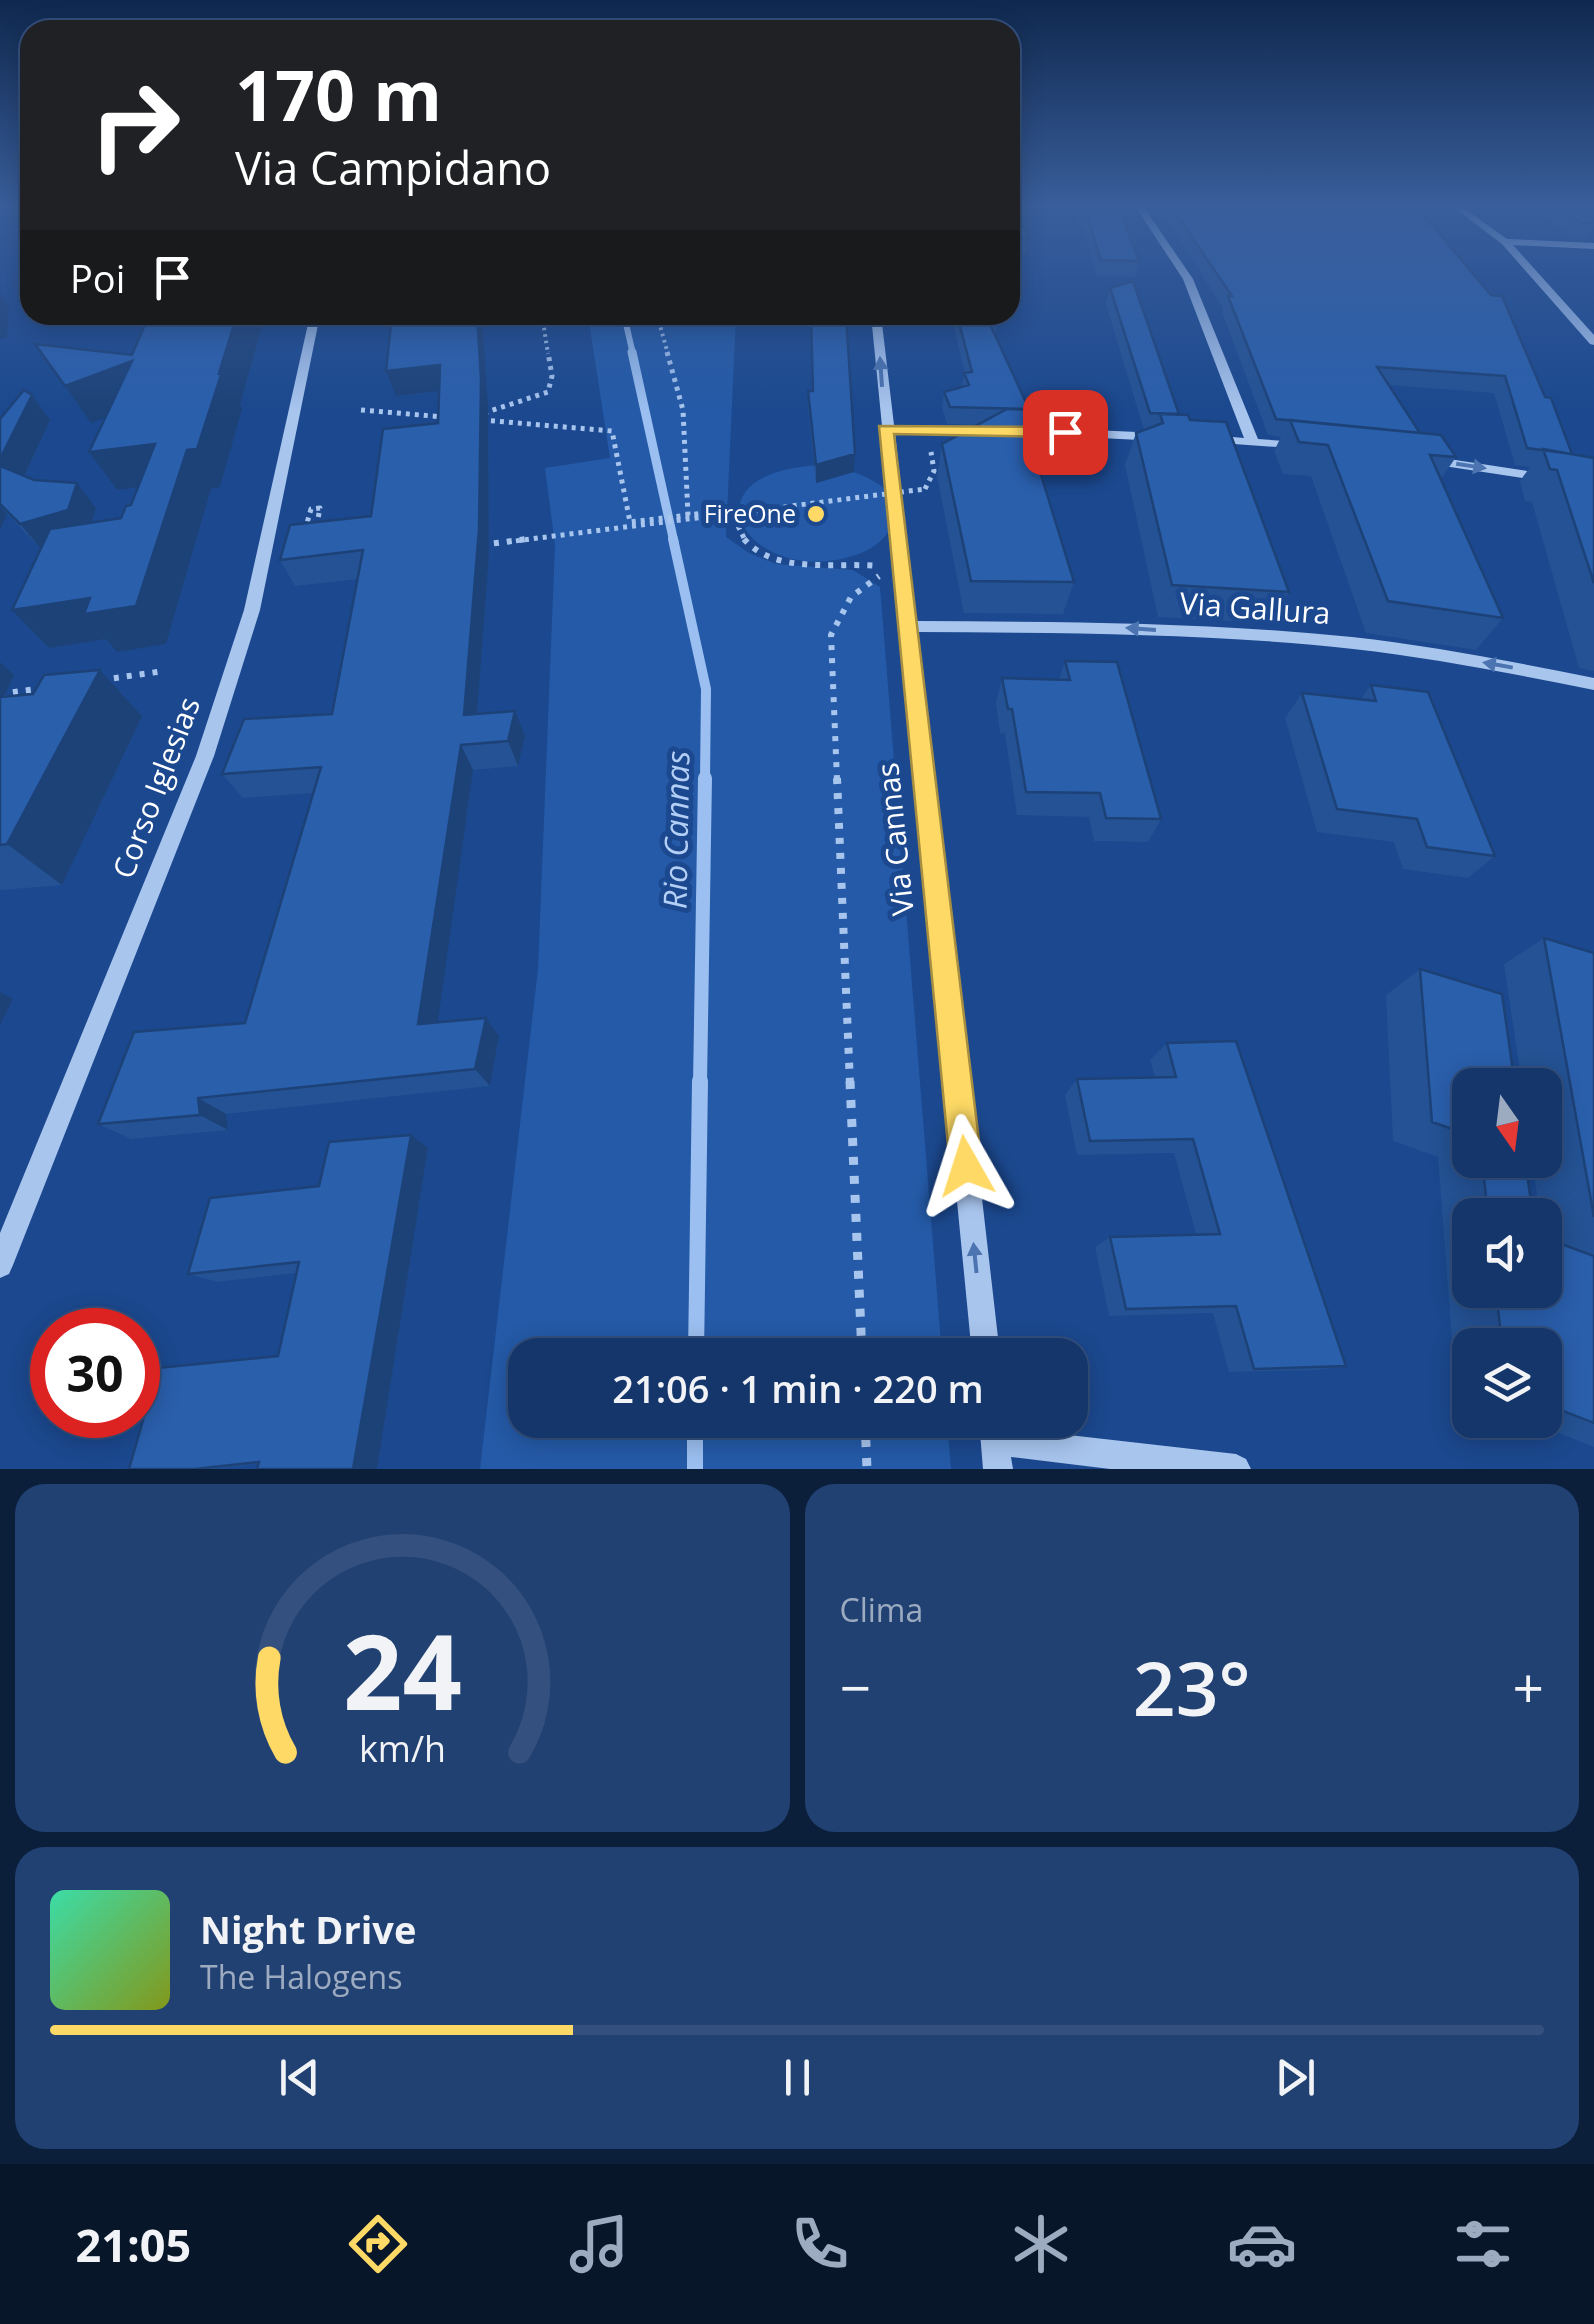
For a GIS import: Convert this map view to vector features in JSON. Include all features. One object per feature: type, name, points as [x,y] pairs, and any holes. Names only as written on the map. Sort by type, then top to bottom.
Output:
[{"type":"street","points":[[1185,275],[1252,441]]},
{"type":"street","points":[[1534,275],[1594,342]]},
{"type":"street","name":"Corso Iglesias","points":[[0,1265],[205,756],[252,610],[312,325]]},
{"type":"street","name":"Via Cannas","points":[[877,325],[984,1338]]},
{"type":"street","points":[[885,429],[1180,438]]},
{"type":"street","points":[[1198,438],[1309,447]]},
{"type":"street","points":[[1404,458],[1594,485]]},
{"type":"street","name":"Via Gallura","points":[[908,626],[1120,627],[1322,640],[1436,654],[1594,684]]},
{"type":"street","points":[[995,1443],[1236,1469]]},
{"type":"path","points":[[479,414],[548,392],[552,376],[544,325]]},
{"type":"path","points":[[660,325],[682,410],[688,515]]},
{"type":"path","points":[[361,410],[446,417]]},
{"type":"path","points":[[463,418],[612,431],[630,522],[730,510],[734,530],[747,547],[782,562],[822,566],[857,562],[889,568],[851,597],[831,635],[861,1338]]},
{"type":"path","points":[[469,546],[925,489],[934,472],[930,452],[950,452]]},
{"type":"path","points":[[300,547],[311,509],[320,508],[314,546]]},
{"type":"path","points":[[91,682],[164,672]]},
{"type":"path","points":[[0,694],[55,687]]},
{"type":"path","points":[[866,1438],[867,1469]]},
{"type":"shaded area","points":[[590,325],[736,325],[726,537],[749,553],[776,564],[853,570],[880,587],[941,1338],[508,1338],[508,1438],[948,1438],[951,1469],[480,1469],[538,969],[555,545],[545,468],[610,458]]},
{"type":"shaded area","name":"FireOne","points":[[823,465],[861,475],[885,489],[893,499],[895,511],[887,533],[866,551],[826,561],[790,559],[763,546],[745,528],[739,508],[749,488],[776,472]]},
{"type":"building","points":[[1217,275],[1474,275],[1491,295],[1502,296],[1545,397],[1551,398],[1572,454],[1527,448],[1505,376],[1377,367],[1420,433],[1276,419],[1228,296],[1232,296]]},
{"type":"building","points":[[1133,281],[1179,414],[1150,413],[1110,288]]},
{"type":"building","points":[[145,325],[234,325],[197,449],[187,450],[136,606],[84,614],[90,598],[12,610],[50,529],[121,518],[126,506],[131,505],[155,444],[89,452],[132,361],[65,386],[35,344],[132,355]]},
{"type":"building","points":[[391,325],[478,325],[481,379],[479,529],[464,715],[515,711],[508,741],[461,745],[418,1024],[486,1018],[475,1069],[198,1098],[200,1115],[98,1124],[134,1032],[245,1023],[321,767],[222,774],[244,719],[332,714],[363,550],[280,560],[290,525],[371,516],[383,429],[438,423],[440,365],[386,371]]},
{"type":"building","points":[[811,325],[847,325],[855,454],[816,465],[808,391],[813,391]]},
{"type":"building","points":[[960,325],[990,325],[1029,409],[950,407],[944,392],[969,385],[964,373],[972,372]]},
{"type":"building","points":[[24,390],[32,395],[0,459],[0,419]]},
{"type":"building","points":[[1007,409],[1040,410],[1048,426],[1026,426],[1074,582],[971,581],[942,444]]},
{"type":"building","points":[[1160,414],[1226,422],[1289,592],[1172,585],[1136,433],[1163,423]]},
{"type":"building","points":[[1290,420],[1441,435],[1456,457],[1430,455],[1503,618],[1388,601],[1328,445],[1299,442]]},
{"type":"building","points":[[1543,449],[1594,458],[1594,583],[1557,470],[1550,469]]},
{"type":"building","points":[[0,466],[34,480],[77,483],[68,510],[20,524],[0,504]]},
{"type":"building","points":[[1065,661],[1117,662],[1161,819],[1106,818],[1100,793],[1026,792],[1012,709],[1008,709],[1002,678],[1070,680]]},
{"type":"building","points":[[100,670],[7,844],[0,845],[0,697],[33,694],[44,675]]},
{"type":"building","points":[[1371,685],[1428,692],[1495,856],[1427,847],[1417,819],[1337,809],[1302,693],[1376,701]]},
{"type":"building","points":[[1544,938],[1594,953],[1594,1217]]},
{"type":"building","points":[[1420,969],[1502,994],[1513,1068],[1452,1068],[1452,1129],[1432,1122]]},
{"type":"building","points":[[1236,1041],[1346,1366],[1254,1369],[1236,1306],[1126,1309],[1110,1237],[1220,1234],[1193,1139],[1090,1141],[1077,1079],[1176,1077],[1167,1043]]},
{"type":"building","points":[[411,1135],[353,1469],[257,1469],[259,1462],[195,1469],[129,1469],[138,1438],[160,1438],[160,1368],[278,1356],[299,1262],[188,1274],[210,1198],[319,1186],[329,1142]]},
{"type":"building","points":[[1484,1178],[1528,1178],[1531,1198],[1486,1198]]},
{"type":"building","points":[[1562,1244],[1594,1256],[1594,1423],[1562,1411],[1562,1328],[1500,1328],[1498,1308],[1562,1308]]},
{"type":"waterway","name":"Rio Cannas","points":[[626,325],[633,354]]},
{"type":"waterway","name":"Rio Cannas","points":[[632,352],[674,542]]},
{"type":"waterway","name":"Rio Cannas","points":[[673,539],[706,689],[705,780]]},
{"type":"waterway","name":"Rio Cannas","points":[[700,1084],[705,778]]},
{"type":"waterway","name":"Rio Cannas","points":[[696,1338],[700,1081]]},
{"type":"waterway","name":"Rio Cannas","points":[[695,1438],[695,1469]]},
{"type":"place","name":"FireOne","points":[[816,514]]},
{"type":"route","points":[[966,1166],[885,429],[1065,432]]}]
